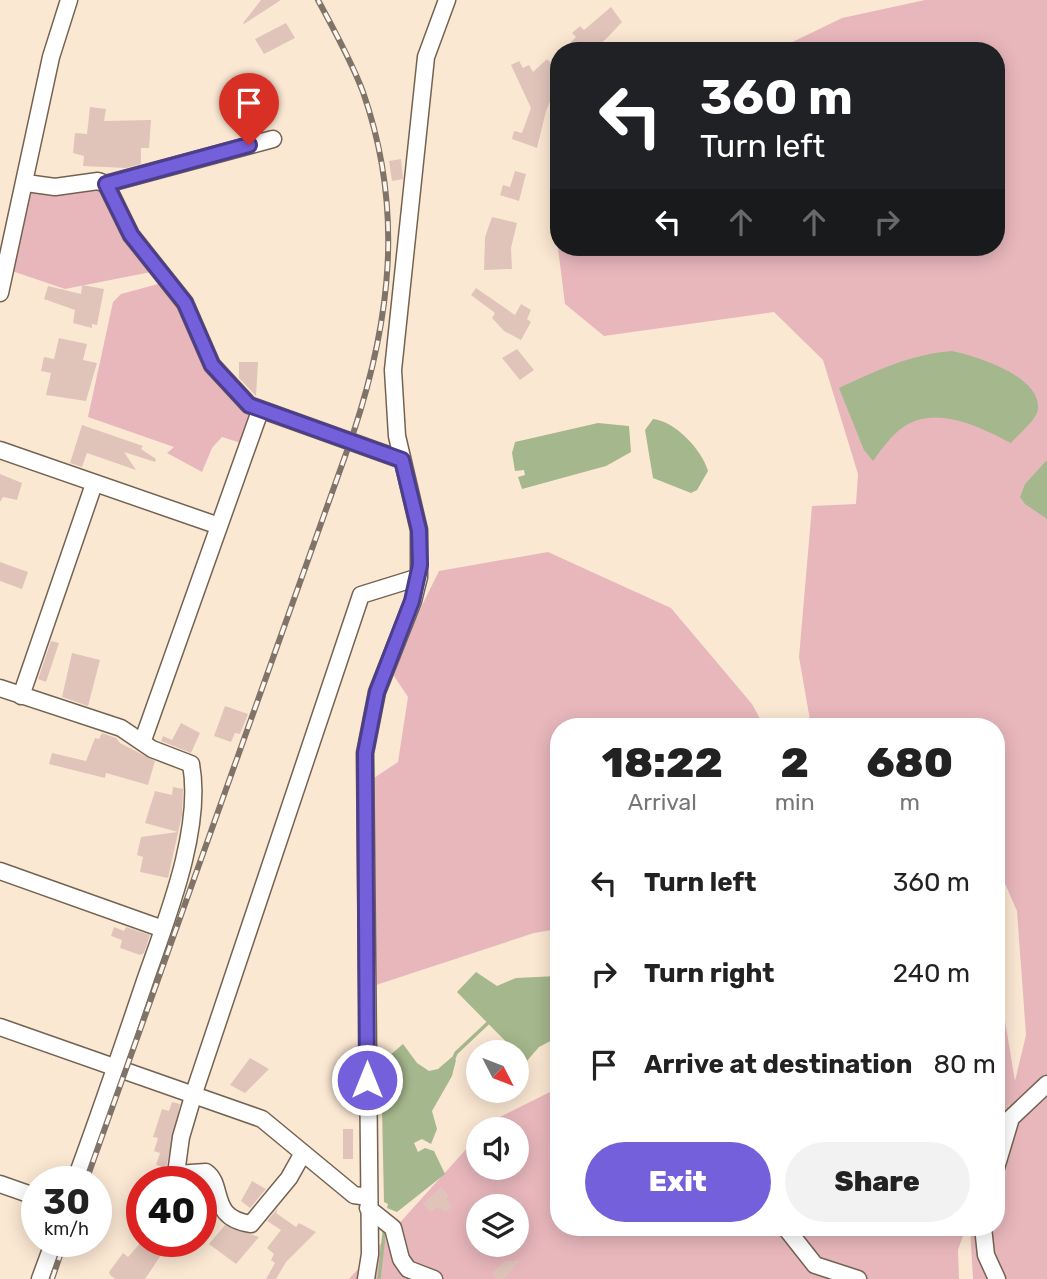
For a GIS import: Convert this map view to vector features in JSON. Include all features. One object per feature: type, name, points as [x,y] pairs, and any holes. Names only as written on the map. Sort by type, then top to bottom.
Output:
[{"type":"street","points":[[0,293],[26,183],[51,57],[69,0]]},
{"type":"street","points":[[366,1279],[370,1254],[365,753],[377,692],[419,577],[419,530],[402,460],[394,404],[394,358],[426,57],[447,0]]},
{"type":"street","points":[[26,183],[55,187],[98,181],[106,184],[273,139]]},
{"type":"street","points":[[106,184],[131,235],[185,303],[212,365],[249,405],[402,460]]},
{"type":"street","points":[[142,740],[260,411]]},
{"type":"street","points":[[0,450],[219,526]]},
{"type":"street","points":[[20,696],[94,484]]},
{"type":"street","points":[[177,1166],[181,1137],[194,1093],[361,595],[419,577]]},
{"type":"street","points":[[1,691],[121,728],[152,749],[191,764],[193,773],[193,799],[184,854],[163,929],[80,1166]]},
{"type":"street","points":[[0,871],[163,929]]},
{"type":"street","points":[[0,1027],[262,1119],[354,1195],[368,1202],[393,1228],[401,1259],[408,1269],[434,1279]]},
{"type":"street","points":[[1005,1138],[1011,1118],[1047,1084]]},
{"type":"street","points":[[217,1197],[226,1213],[251,1224],[289,1178],[303,1153]]},
{"type":"street","points":[[0,1184],[21,1191]]},
{"type":"street","points":[[792,1236],[815,1265],[858,1279]]},
{"type":"street","points":[[984,1236],[986,1255],[997,1279]]},
{"type":"street","points":[[40,1279],[48,1257]]},
{"type":"shaded area","points":[[925,0],[1047,0],[1047,1279],[973,1279],[970,1236],[1005,1236],[1005,1120],[1011,1099],[1005,1116],[1005,1021],[1015,1081],[1026,1035],[1017,911],[1005,884],[1005,718],[810,718],[799,657],[812,506],[856,504],[858,474],[823,360],[774,312],[604,336],[565,304],[559,256],[1005,256],[1005,42],[793,42],[842,18]]},
{"type":"shaded area","points":[[95,186],[104,195],[122,235],[151,272],[65,289],[12,271],[30,192],[52,194]]},
{"type":"shaded area","points":[[158,284],[176,300],[250,416],[244,444],[222,437],[212,448],[202,472],[167,453],[174,447],[88,417],[113,302],[121,294]]},
{"type":"shaded area","points":[[952,351],[991,363],[1018,377],[1036,397],[1038,409],[1034,418],[1011,443],[970,424],[925,418],[911,422],[898,431],[873,461],[864,450],[839,388],[908,360]]},
{"type":"shaded area","points":[[653,419],[670,425],[700,454],[708,471],[697,490],[691,493],[653,478],[645,430]]},
{"type":"shaded area","points":[[598,423],[629,426],[631,452],[606,466],[522,489],[518,477],[525,475],[524,470],[515,471],[512,453],[515,442]]},
{"type":"shaded area","points":[[1047,460],[1047,519],[1025,504],[1020,497],[1025,484]]},
{"type":"shaded area","points":[[548,552],[671,608],[752,704],[760,718],[550,718],[550,930],[534,933],[370,987],[371,780],[398,762],[408,697],[390,670],[439,571]]},
{"type":"shaded area","points":[[476,972],[497,986],[516,978],[550,976],[550,1041],[539,1047],[529,1059],[529,1040],[504,1040],[457,992]]},
{"type":"shaded area","points":[[403,1044],[417,1063],[429,1071],[438,1069],[452,1057],[456,1060],[452,1076],[432,1111],[437,1129],[431,1144],[422,1139],[414,1143],[418,1152],[425,1148],[434,1151],[445,1174],[397,1212],[387,1208],[388,1204],[384,1202],[381,1063]]},
{"type":"shaded area","points":[[550,1092],[550,1236],[963,1236],[958,1250],[959,1279],[349,1279],[466,1149],[466,1180],[529,1180],[529,1117],[500,1117]]},
{"type":"building","points":[[261,0],[281,0],[244,24],[243,23]]},
{"type":"building","points":[[611,7],[622,22],[602,42],[571,42],[576,37],[572,33],[580,26],[584,30]]},
{"type":"building","points":[[286,23],[295,38],[264,54],[255,39]]},
{"type":"building","points":[[547,59],[550,62],[550,101],[537,148],[512,139],[514,131],[522,133],[531,108],[511,65],[519,61],[523,68],[529,65],[533,72]]},
{"type":"building","points":[[90,107],[106,109],[104,121],[151,120],[149,148],[141,148],[141,164],[126,168],[83,166],[84,156],[73,153],[75,133],[87,134]]},
{"type":"building","points":[[401,159],[403,179],[392,181],[389,161]]},
{"type":"building","points":[[515,171],[526,174],[519,201],[500,195],[503,185],[510,187]]},
{"type":"building","points":[[492,217],[517,223],[511,248],[512,269],[484,270],[485,237]]},
{"type":"building","points":[[82,285],[104,289],[97,325],[92,324],[92,328],[73,323],[75,310],[44,299],[48,286],[81,294]]},
{"type":"building","points":[[476,288],[515,315],[521,304],[531,310],[527,319],[531,322],[521,340],[504,331],[492,318],[495,313],[471,295]]},
{"type":"building","points":[[59,338],[87,344],[83,360],[97,363],[86,401],[46,395],[51,373],[41,371],[44,357],[54,359]]},
{"type":"building","points":[[517,349],[534,370],[520,380],[502,358]]},
{"type":"building","points":[[239,362],[258,362],[256,396],[239,378]]},
{"type":"building","points":[[82,425],[143,446],[141,449],[156,459],[155,462],[124,452],[136,470],[87,453],[82,467],[70,463]]},
{"type":"building","points":[[0,474],[22,483],[17,500],[3,497],[0,502]]},
{"type":"building","points":[[0,562],[28,572],[22,589],[0,581]]},
{"type":"building","points":[[51,641],[59,643],[46,682],[38,679]]},
{"type":"building","points":[[72,653],[100,660],[88,706],[62,697]]},
{"type":"building","points":[[225,706],[248,714],[240,734],[235,733],[231,742],[214,736]]},
{"type":"building","points":[[181,723],[200,733],[191,753],[161,741],[163,736],[172,740]]},
{"type":"building","points":[[102,733],[116,738],[120,743],[155,761],[148,785],[106,773],[105,778],[49,764],[52,753],[86,761],[95,738],[99,739]]},
{"type":"building","points":[[173,787],[183,789],[182,815],[168,878],[140,872],[143,857],[137,855],[141,837],[178,832],[145,823],[155,791],[172,795]]},
{"type":"building","points":[[114,927],[124,931],[126,927],[150,935],[144,953],[140,955],[120,948],[122,940],[111,936]]},
{"type":"building","points":[[250,1058],[269,1069],[245,1093],[230,1085]]},
{"type":"building","points":[[172,1102],[180,1104],[166,1166],[159,1166],[156,1165],[160,1153],[154,1151],[158,1138],[153,1137],[162,1109],[169,1111]]},
{"type":"building","points":[[343,1129],[353,1129],[353,1159],[343,1159]]},
{"type":"building","points":[[252,1181],[266,1189],[250,1208],[241,1201]]},
{"type":"building","points":[[441,1187],[449,1196],[446,1199],[452,1206],[446,1212],[437,1207],[431,1212],[423,1204]]},
{"type":"building","points":[[278,1208],[276,1213],[296,1227],[299,1223],[316,1232],[286,1262],[276,1279],[266,1279],[275,1263],[271,1260],[274,1254],[267,1248],[281,1230],[267,1221]]},
{"type":"building","points":[[225,1225],[259,1237],[236,1264],[217,1250],[217,1234]]},
{"type":"building","points":[[123,1253],[126,1257],[160,1257],[145,1279],[115,1279],[109,1272]]},
{"type":"building","points":[[505,1261],[520,1261],[503,1279],[497,1279],[492,1273]]},
{"type":"waterway","points":[[453,1060],[456,1053],[490,1021]]},
{"type":"waterway","points":[[379,1279],[385,1225]]},
{"type":"railway","points":[[91,1166],[353,434],[376,349],[388,264],[384,179],[376,136],[363,92],[318,0]]},
{"type":"railway","points":[[52,1279],[60,1257]]},
{"type":"route","points":[[249,145],[106,184],[131,235],[185,303],[212,365],[249,405],[402,460],[419,530],[420,565],[412,601],[377,692],[365,753],[363,799],[367,1080]]}]
